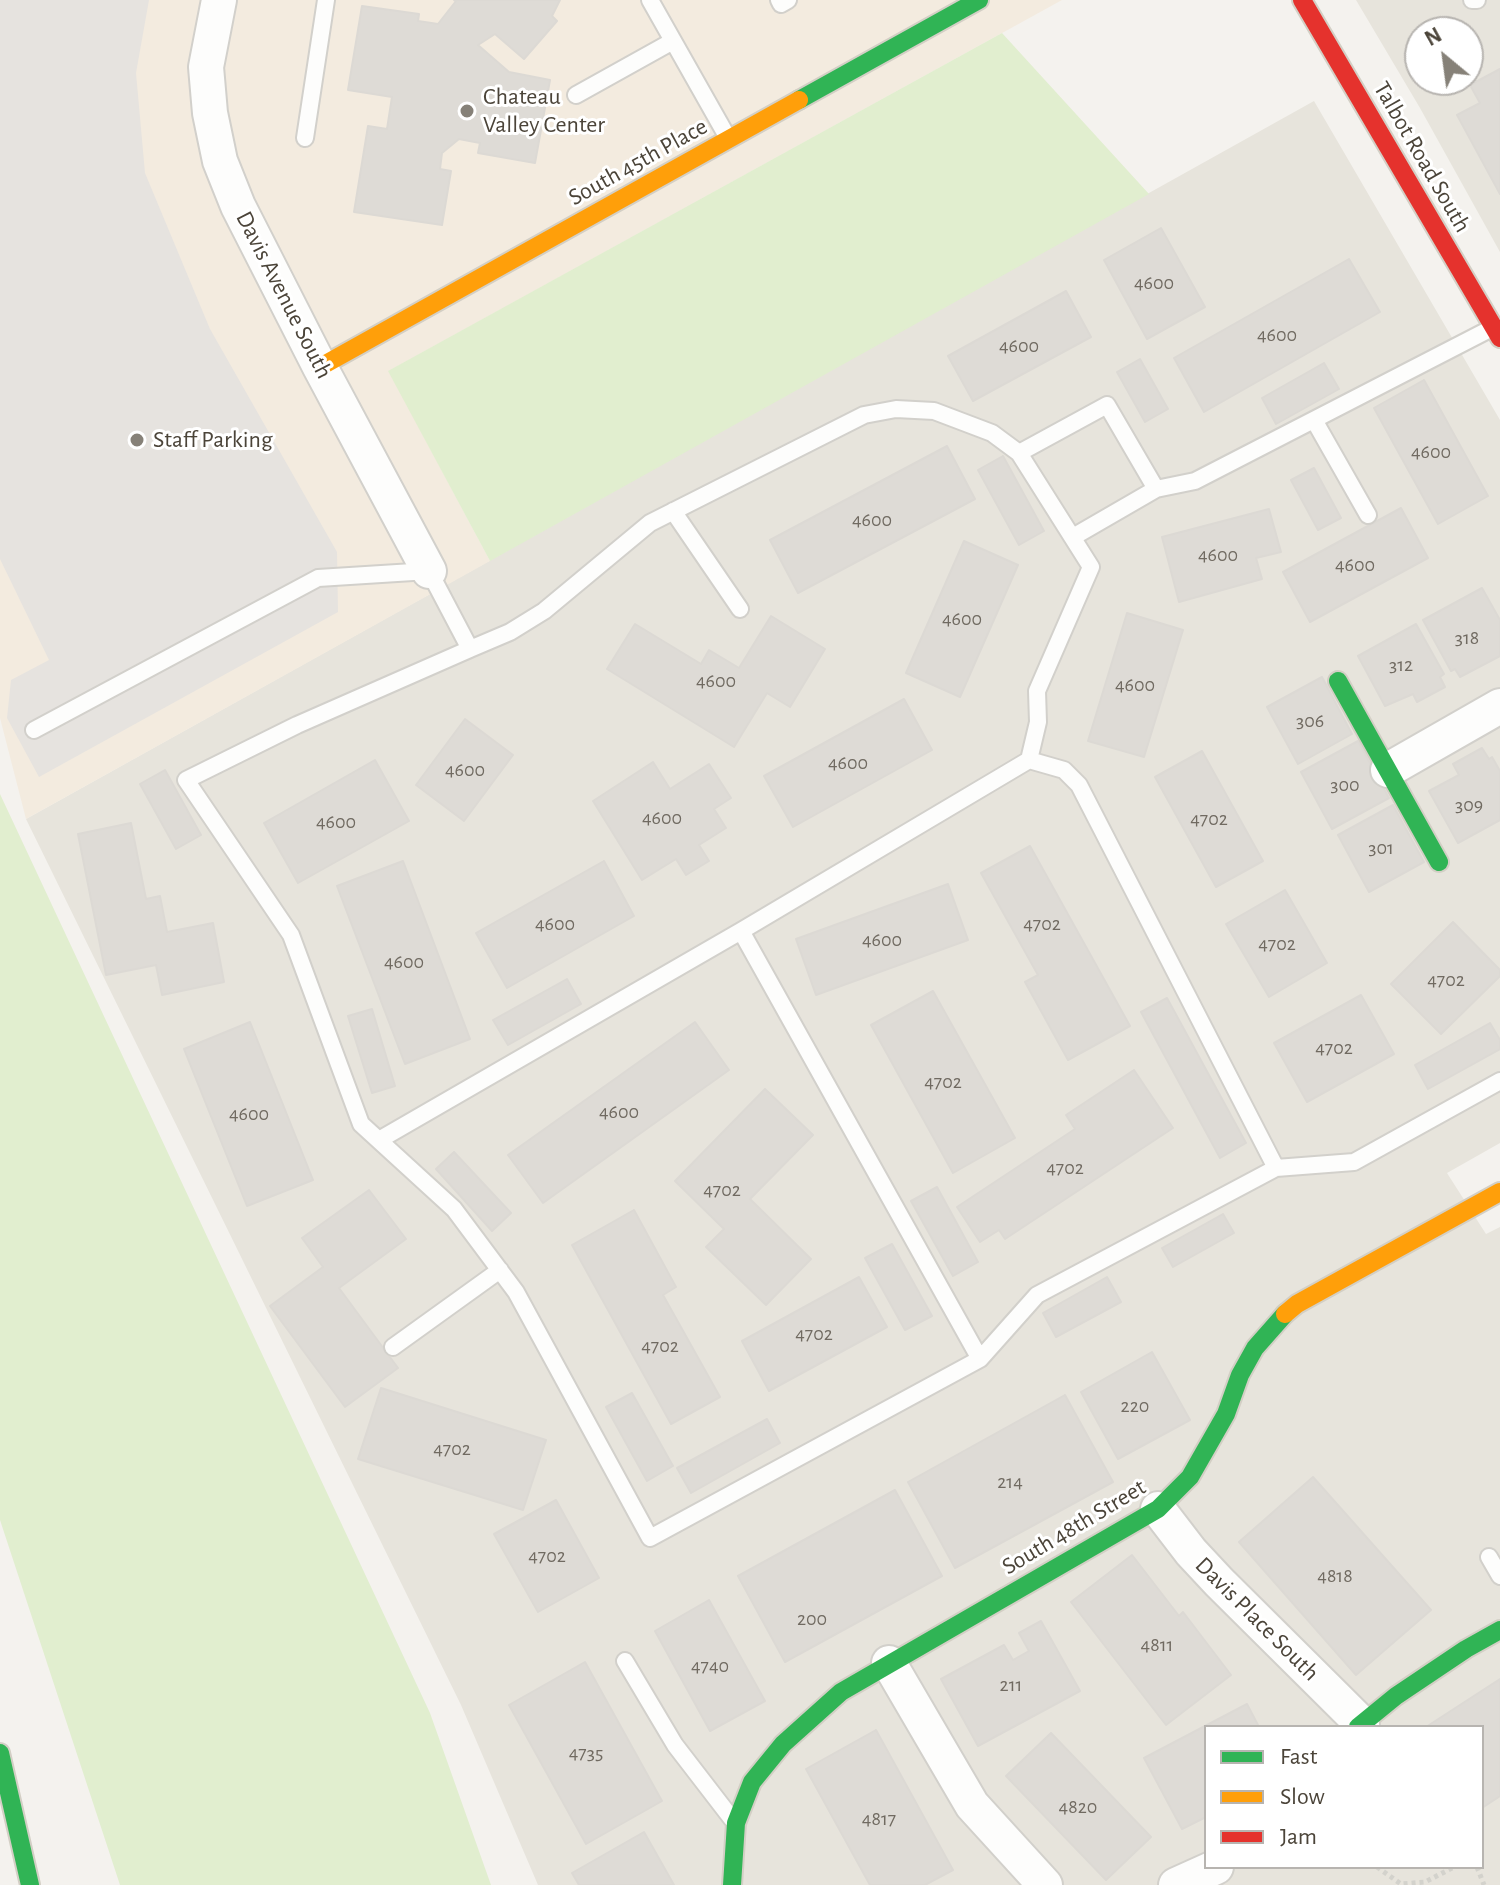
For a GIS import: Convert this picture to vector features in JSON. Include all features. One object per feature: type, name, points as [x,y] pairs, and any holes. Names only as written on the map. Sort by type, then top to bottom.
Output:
[{"type":"main road","name":"South 45th Place","points":[[320,367],[979,0]]},
{"type":"main road","name":"Talbot Road South","points":[[1302,0],[1498,330]]},
{"type":"main road","points":[[1338,681],[1439,862]]},
{"type":"main road","name":"South 48th Street","points":[[732,1885],[736,1823],[752,1782],[783,1744],[841,1692],[1158,1509],[1190,1477],[1226,1414],[1240,1375],[1255,1348],[1274,1324],[1297,1304],[1500,1192]]},
{"type":"main road","points":[[1361,1725],[1396,1696],[1500,1630]]},
{"type":"main road","points":[[0,1753],[30,1885]]},
{"type":"main road","points":[[4,1851],[16,1885]]},
{"type":"street","name":"Davis Avenue South","points":[[219,0],[206,67],[210,113],[220,161],[238,206],[320,367],[429,571]]},
{"type":"street","points":[[1388,770],[1500,706]]},
{"type":"street","name":"Davis Place South","points":[[1158,1509],[1191,1552],[1359,1725]]},
{"type":"street","points":[[889,1663],[972,1805],[1045,1885]]},
{"type":"street","points":[[1176,1885],[1212,1869]]},
{"type":"lane","points":[[305,138],[326,0]]},
{"type":"lane","points":[[650,0],[729,139]]},
{"type":"lane","points":[[779,0],[781,4],[788,0]]},
{"type":"lane","points":[[576,95],[673,41]]},
{"type":"lane","points":[[1073,537],[1156,489],[1195,481],[1498,330]]},
{"type":"lane","points":[[1019,453],[1107,405],[1156,489]]},
{"type":"lane","points":[[379,1140],[1029,760],[1038,722],[1037,691],[1091,567],[1019,453],[992,433],[934,411],[896,409],[864,415],[650,523],[544,611],[510,632],[297,725],[186,780],[291,935],[361,1124],[454,1209],[516,1292],[650,1538],[980,1359],[1037,1295],[1276,1168],[1354,1162],[1500,1081]]},
{"type":"lane","points":[[1314,420],[1368,515]]},
{"type":"lane","points":[[673,511],[740,609]]},
{"type":"lane","points":[[34,730],[318,578],[429,571],[470,649]]},
{"type":"lane","points":[[1029,760],[1064,770],[1079,785],[1276,1168]]},
{"type":"lane","points":[[741,931],[980,1359]]},
{"type":"lane","points":[[393,1347],[500,1270]]},
{"type":"lane","points":[[1489,1557],[1500,1576]]},
{"type":"lane","points":[[625,1661],[675,1745],[736,1823]]},
{"type":"path","points":[[1380,1869],[1401,1884],[1425,1882],[1450,1869]]},
{"type":"shaded area","points":[[0,0],[1062,0],[389,371],[490,561],[26,819],[0,718]]},
{"type":"shaded area","name":"Staff Parking","points":[[0,0],[149,0],[136,73],[145,173],[210,329],[337,552],[338,612],[39,777],[7,718],[11,680],[49,660],[0,559]]},
{"type":"shaded area","points":[[1356,0],[1500,0],[1500,252],[1413,96],[1484,96],[1484,16],[1404,16],[1404,81]]},
{"type":"shaded area","points":[[1314,101],[1500,420],[1500,1143],[1447,1173],[1486,1234],[1500,1227],[1500,1885],[538,1885],[461,1705],[26,819]]},
{"type":"green space","points":[[1002,33],[1149,194],[490,561],[388,371]]},
{"type":"green space","points":[[0,794],[430,1713],[491,1885],[120,1885],[0,1520]]},
{"type":"building","name":"Chateau Valley Center","points":[[454,0],[560,0],[552,16],[557,21],[524,59],[495,34],[478,45],[509,72],[550,80],[535,163],[478,153],[480,143],[459,139],[442,153],[440,169],[451,171],[442,225],[354,212],[368,126],[387,129],[392,97],[348,90],[362,6],[419,14],[418,21],[438,24]]},
{"type":"building","points":[[1500,69],[1500,194],[1457,115],[1480,103],[1476,96],[1484,96],[1484,78]]},
{"type":"building","points":[[1161,228],[1205,307],[1147,339],[1104,260]]},
{"type":"building","points":[[1349,259],[1380,312],[1204,412],[1174,358]]},
{"type":"building","points":[[1066,291],[1091,337],[973,401],[948,356]]},
{"type":"building","points":[[1140,359],[1168,409],[1145,422],[1117,372]]},
{"type":"building","points":[[1324,363],[1339,389],[1276,424],[1262,398]]},
{"type":"building","points":[[1424,380],[1488,496],[1438,524],[1374,408]]},
{"type":"building","points":[[947,446],[975,499],[798,593],[770,540]]},
{"type":"building","points":[[1003,456],[1044,531],[1019,545],[978,470]]},
{"type":"building","points":[[1314,468],[1341,518],[1318,530],[1291,480]]},
{"type":"building","points":[[1401,508],[1428,558],[1310,622],[1283,572]]},
{"type":"building","points":[[1269,509],[1281,552],[1256,558],[1262,579],[1179,602],[1162,537]]},
{"type":"building","points":[[964,541],[1018,565],[960,697],[906,673]]},
{"type":"building","points":[[1482,588],[1500,620],[1500,656],[1460,677],[1455,669],[1451,671],[1423,620]]},
{"type":"building","points":[[1127,613],[1183,630],[1144,757],[1088,741]]},
{"type":"building","points":[[771,616],[825,649],[790,707],[767,693],[734,747],[607,669],[635,624],[701,664],[709,650],[739,668]]},
{"type":"building","points":[[1416,624],[1444,674],[1440,677],[1445,687],[1417,702],[1413,694],[1385,706],[1358,656]]},
{"type":"building","points":[[1322,677],[1352,734],[1298,764],[1267,707]]},
{"type":"building","points":[[904,699],[932,750],[793,827],[764,776]]},
{"type":"building","points":[[465,719],[513,755],[464,821],[416,785]]},
{"type":"building","points":[[1358,741],[1389,798],[1332,829],[1301,772]]},
{"type":"building","points":[[1482,748],[1500,771],[1500,820],[1458,843],[1429,791],[1459,775],[1453,764]]},
{"type":"building","points":[[1202,751],[1263,861],[1216,887],[1155,777]]},
{"type":"building","points":[[375,760],[409,821],[298,883],[264,823]]},
{"type":"building","points":[[653,762],[670,789],[709,764],[731,798],[714,809],[726,828],[699,845],[709,861],[686,875],[676,859],[642,880],[593,801]]},
{"type":"building","points":[[165,770],[201,835],[176,849],[140,784]]},
{"type":"building","points":[[1393,805],[1424,862],[1369,892],[1338,835]]},
{"type":"building","points":[[131,823],[146,899],[160,896],[167,932],[213,923],[224,982],[162,995],[156,965],[106,975],[78,834]]},
{"type":"building","points":[[1030,846],[1130,1026],[1068,1060],[1025,982],[1038,975],[981,873]]},
{"type":"building","points":[[403,861],[470,1039],[405,1064],[337,886]]},
{"type":"building","points":[[604,861],[634,916],[507,988],[476,933]]},
{"type":"building","points":[[948,884],[968,940],[816,995],[796,939]]},
{"type":"building","points":[[1285,890],[1327,963],[1269,997],[1226,924]]},
{"type":"building","points":[[1453,922],[1500,970],[1500,976],[1441,1034],[1391,984]]},
{"type":"building","points":[[567,979],[581,1004],[508,1045],[493,1020]]},
{"type":"building","points":[[933,991],[1015,1138],[953,1173],[871,1025]]},
{"type":"building","points":[[1361,995],[1394,1054],[1307,1102],[1274,1043]]},
{"type":"building","points":[[1167,998],[1246,1143],[1220,1158],[1141,1012]]},
{"type":"building","points":[[372,1009],[395,1086],[372,1093],[348,1016]]},
{"type":"building","points":[[250,1022],[313,1180],[247,1206],[184,1049]]},
{"type":"building","points":[[695,1022],[729,1070],[543,1203],[508,1155]]},
{"type":"building","points":[[1490,1023],[1500,1040],[1500,1049],[1428,1089],[1415,1065]]},
{"type":"building","points":[[1134,1070],[1173,1128],[1005,1239],[999,1230],[980,1242],[957,1207],[1075,1129],[1066,1115]]},
{"type":"building","points":[[765,1089],[813,1135],[750,1199],[811,1259],[766,1305],[706,1247],[724,1229],[675,1181]]},
{"type":"building","points":[[454,1152],[511,1213],[492,1231],[436,1169]]},
{"type":"building","points":[[937,1187],[978,1262],[953,1276],[911,1201]]},
{"type":"building","points":[[369,1190],[406,1239],[339,1288],[398,1368],[345,1407],[270,1306],[323,1267],[302,1238]]},
{"type":"building","points":[[634,1210],[676,1287],[663,1295],[720,1397],[671,1424],[572,1245]]},
{"type":"building","points":[[1223,1214],[1234,1233],[1173,1267],[1162,1248]]},
{"type":"building","points":[[892,1244],[932,1316],[905,1330],[865,1258]]},
{"type":"building","points":[[859,1277],[887,1327],[769,1391],[742,1341]]},
{"type":"building","points":[[1107,1277],[1121,1302],[1056,1337],[1043,1313]]},
{"type":"building","points":[[1152,1352],[1190,1420],[1118,1459],[1081,1392]]},
{"type":"building","points":[[381,1388],[546,1440],[523,1510],[358,1459]]},
{"type":"building","points":[[632,1393],[673,1466],[647,1481],[606,1407]]},
{"type":"building","points":[[1065,1395],[1113,1482],[955,1568],[908,1482]]},
{"type":"building","points":[[767,1419],[780,1443],[691,1493],[677,1468]]},
{"type":"building","points":[[1313,1477],[1431,1610],[1356,1675],[1239,1542]]},
{"type":"building","points":[[895,1490],[942,1576],[785,1662],[738,1576]]},
{"type":"building","points":[[556,1500],[599,1578],[538,1612],[494,1534]]},
{"type":"building","points":[[1132,1555],[1179,1616],[1183,1612],[1231,1675],[1166,1725],[1071,1602]]},
{"type":"building","points":[[709,1600],[765,1701],[710,1731],[655,1631]]},
{"type":"building","points":[[1041,1621],[1080,1691],[978,1746],[941,1679],[1004,1645],[1013,1660],[1029,1651],[1019,1633]]},
{"type":"building","points":[[585,1662],[662,1801],[586,1844],[509,1705]]},
{"type":"building","points":[[1500,1679],[1500,1796],[1484,1807],[1484,1725],[1429,1725]]},
{"type":"building","points":[[1247,1704],[1258,1725],[1207,1725]]},
{"type":"building","points":[[1204,1727],[1204,1818],[1182,1829],[1144,1758]]},
{"type":"building","points":[[876,1730],[953,1870],[925,1885],[870,1885],[806,1769]]},
{"type":"building","points":[[1051,1733],[1151,1837],[1106,1880],[1006,1776]]},
{"type":"building","points":[[644,1832],[674,1885],[579,1885],[572,1873]]},
{"type":"traffic: fast","points":[[799,100],[979,0]]},
{"type":"traffic: fast","points":[[1338,681],[1439,862]]},
{"type":"traffic: fast","points":[[732,1885],[736,1823],[752,1782],[783,1744],[841,1692],[1158,1509],[1190,1477],[1226,1414],[1240,1375],[1255,1348],[1285,1314]]},
{"type":"traffic: fast","points":[[1360,1725],[1396,1696],[1500,1630]]},
{"type":"traffic: fast","points":[[0,1753],[30,1885]]},
{"type":"traffic: slow","points":[[320,367],[799,100]]},
{"type":"traffic: slow","points":[[1285,1314],[1297,1304],[1500,1192]]},
{"type":"traffic: jam","points":[[1302,0],[1500,338]]},
{"type":"place","name":"Chateau Valley Center","points":[[467,111]]},
{"type":"place","name":"Staff Parking","points":[[137,440]]}]
